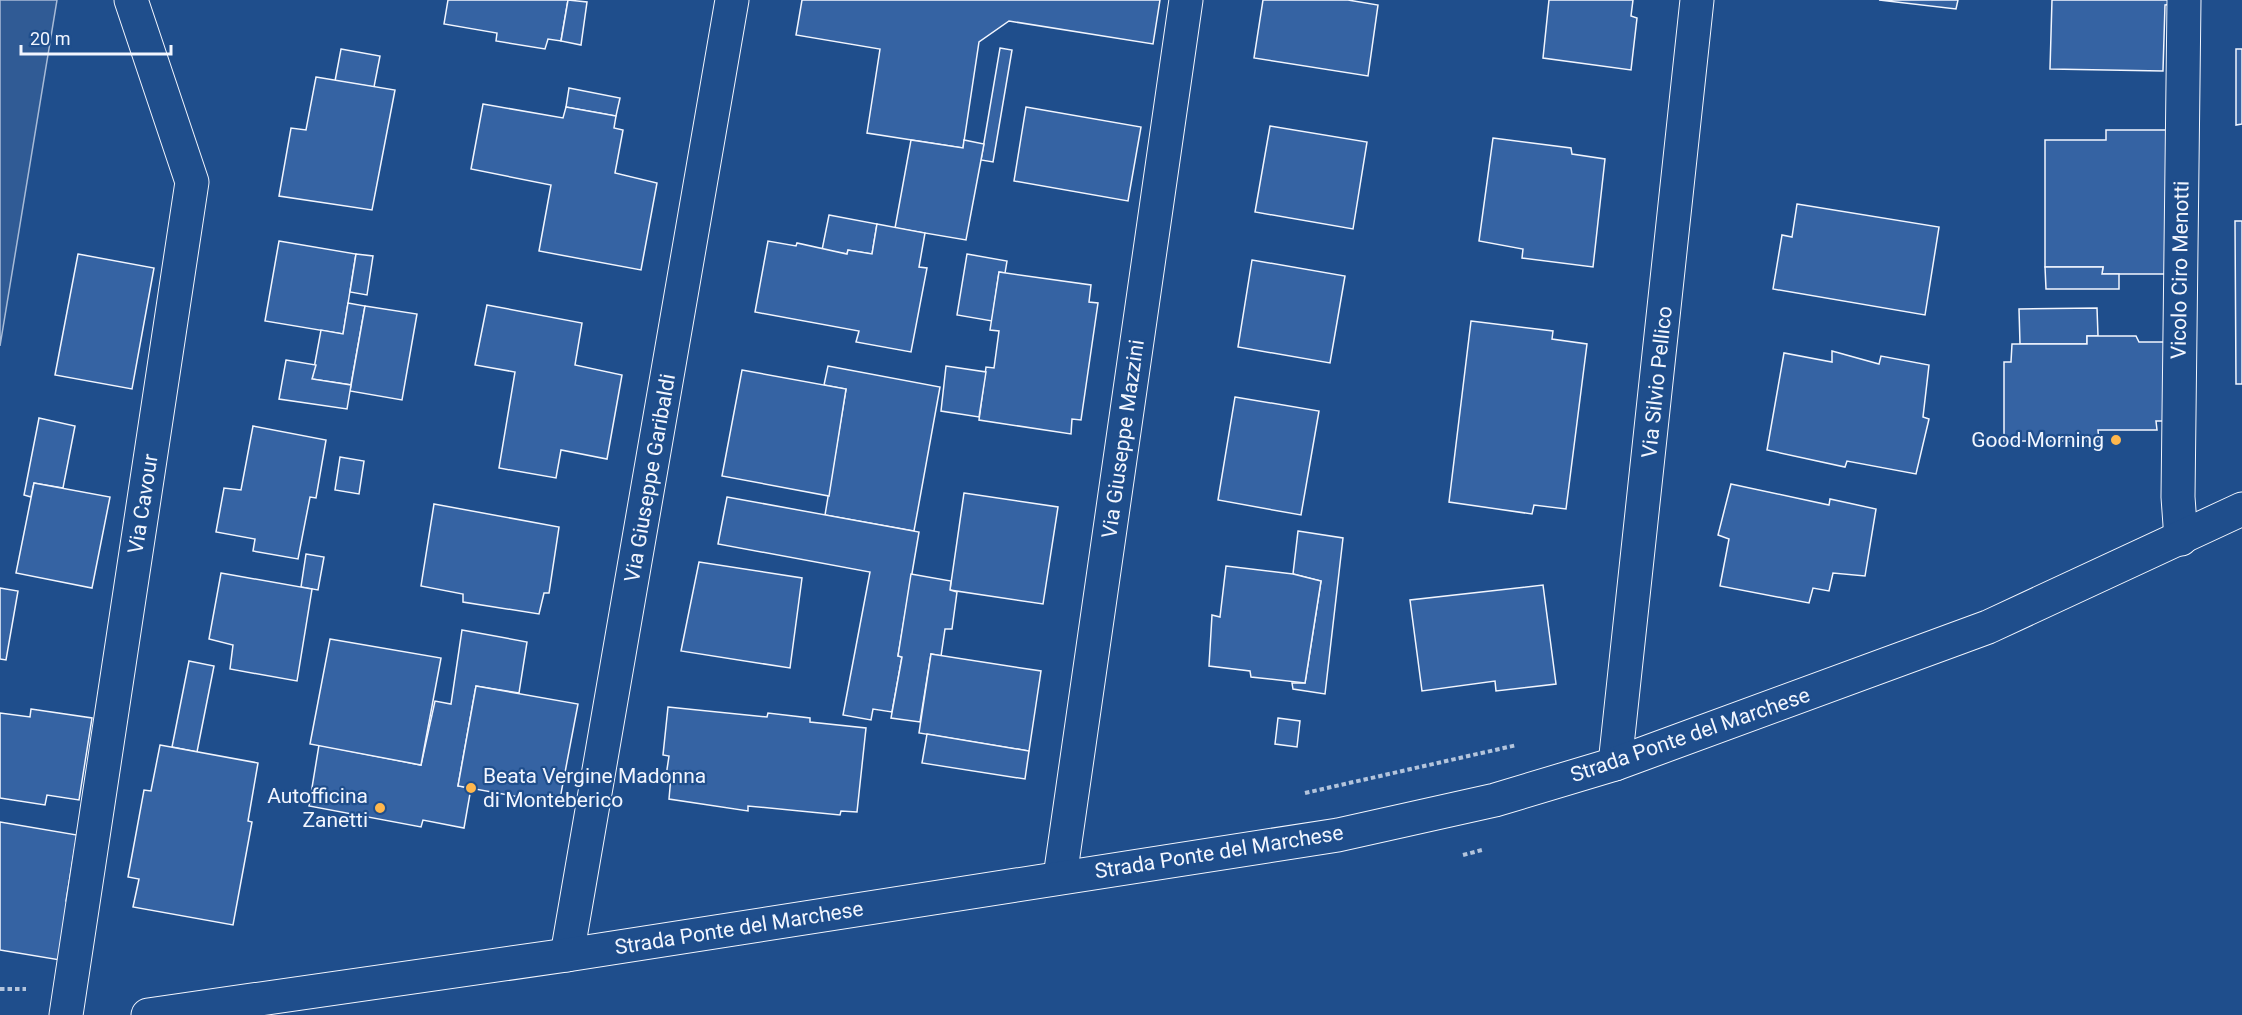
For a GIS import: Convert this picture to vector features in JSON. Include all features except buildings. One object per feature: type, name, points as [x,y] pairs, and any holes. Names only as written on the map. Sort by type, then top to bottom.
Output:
[{"type":"street","name":"Via Cavour","points":[[67,1002],[192,182],[131,0]]},
{"type":"street","name":"Via Giuseppe Garibaldi","points":[[567,955],[732,0]]},
{"type":"street","name":"Via Giuseppe Mazzini","points":[[1060,878],[1186,0]]},
{"type":"street","name":"Via Silvio Pellico","points":[[1615,764],[1697,0]]},
{"type":"street","name":"Vicolo Ciro Menotti","points":[[2181,539],[2178,497],[2184,0]]},
{"type":"street","name":"Strada Ponte del Marchese","points":[[148,1015],[567,955],[1338,835],[1495,800],[1615,764],[1988,627],[2242,509]]},
{"type":"path","points":[[1299,795],[1529,742]]},
{"type":"path","points":[[0,989],[67,1002]]},
{"type":"shaded area","points":[[0,0],[57,0],[0,346]]},
{"type":"place","name":"Good Morning","points":[[2116,440]]},
{"type":"place","name":"Beata Vergine Madonna di Monteberico","points":[[471,788]]},
{"type":"place","name":"Autofficina Zanetti","points":[[380,808]]}]
